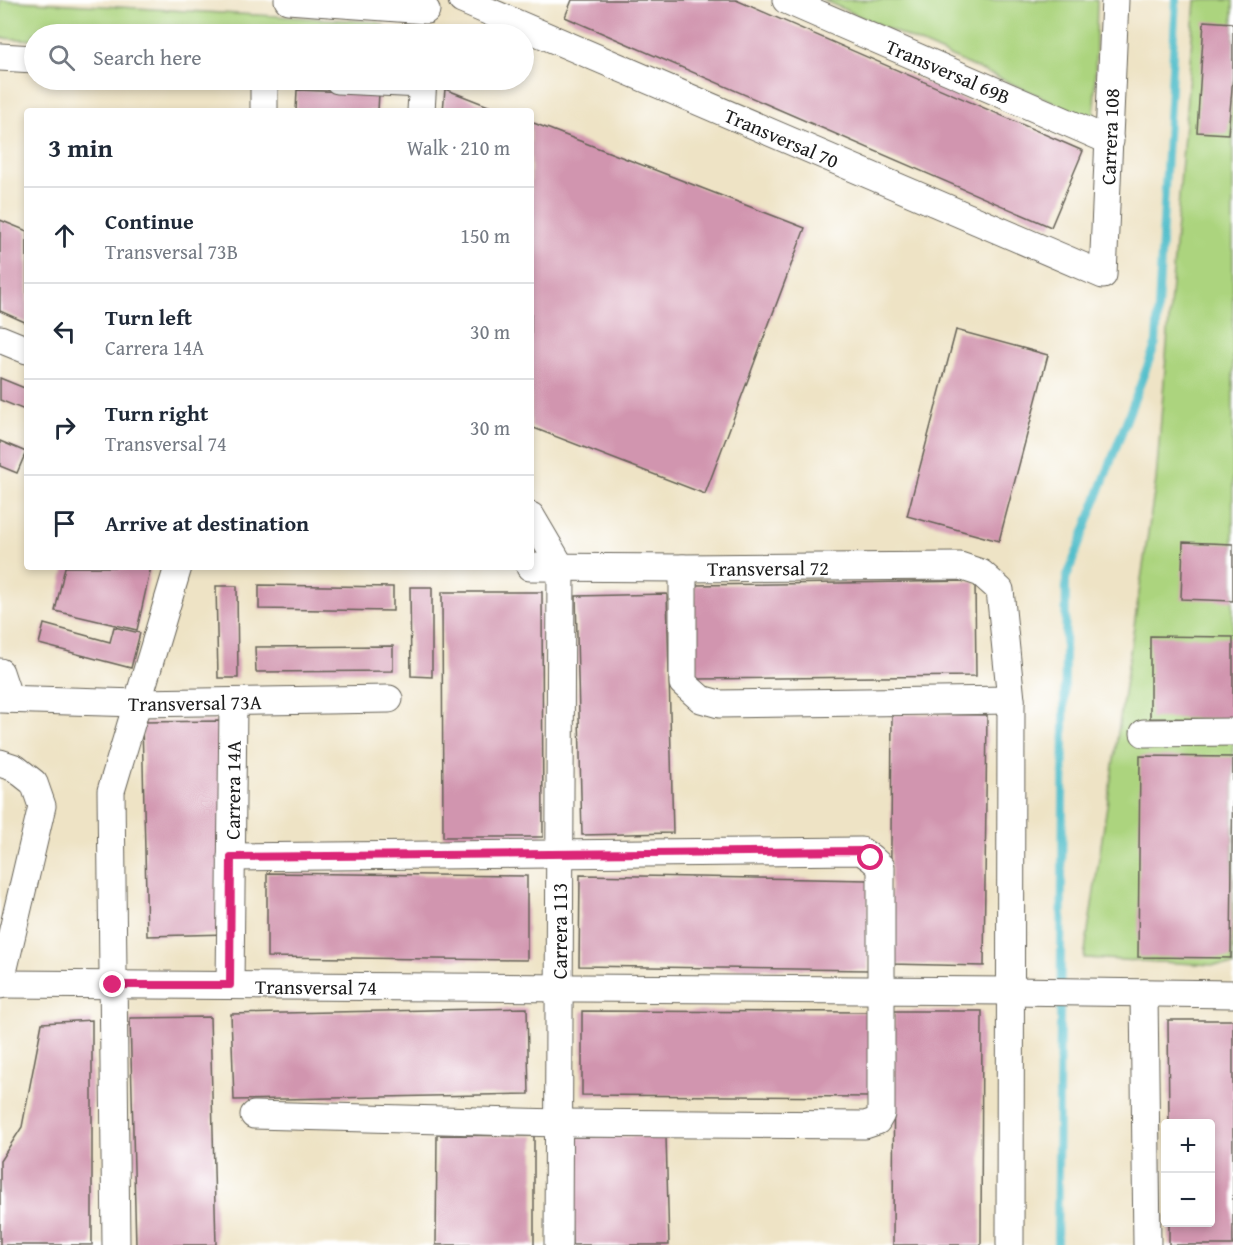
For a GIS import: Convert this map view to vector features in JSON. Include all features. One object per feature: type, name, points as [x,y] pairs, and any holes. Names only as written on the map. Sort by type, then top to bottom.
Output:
[{"type":"street","points":[[288,0],[426,15]]},
{"type":"street","name":"Transversal 70","points":[[462,0],[518,24]]},
{"type":"street","name":"Transversal 69B","points":[[786,0],[1110,141]]},
{"type":"street","name":"Carrera 108","points":[[1103,275],[1116,0]]},
{"type":"street","name":"Transversal 70","points":[[534,31],[1103,275]]},
{"type":"street","points":[[0,57],[24,58]]},
{"type":"street","points":[[264,90],[264,108]]},
{"type":"street","points":[[421,108],[422,90]]},
{"type":"street","points":[[0,339],[24,349]]},
{"type":"street","points":[[534,521],[561,567]]},
{"type":"street","name":"Transversal 72","points":[[534,567],[960,566],[981,573],[1000,590],[1011,700]]},
{"type":"street","name":"Carrera 113","points":[[558,1245],[561,567]]},
{"type":"street","points":[[683,568],[682,683],[701,699],[718,704],[1011,700],[1018,991],[1010,1245]]},
{"type":"street","points":[[116,1245],[111,791],[177,570]]},
{"type":"street","points":[[0,672],[5,699]]},
{"type":"street","name":"Transversal 73A","points":[[5,699],[138,703],[389,699]]},
{"type":"street","name":"Carrera 14A","points":[[233,702],[231,857],[247,992]]},
{"type":"street","points":[[1144,733],[1233,732]]},
{"type":"street","points":[[0,763],[15,768],[34,783],[42,806],[0,984]]},
{"type":"street","points":[[231,857],[861,851],[881,867],[881,1114],[877,1121],[865,1125],[559,1123],[254,1115]]},
{"type":"street","name":"Transversal 74","points":[[0,984],[113,985],[247,992],[560,988],[1233,994]]},
{"type":"street","points":[[1144,993],[1147,1245]]},
{"type":"green space","points":[[0,0],[381,24],[24,24],[24,39],[0,38]]},
{"type":"green space","points":[[823,0],[1097,0],[1094,120]]},
{"type":"green space","points":[[1195,0],[1233,0],[1233,966],[1084,958],[1156,480]]},
{"type":"building","points":[[572,0],[736,0],[1083,151],[1051,227],[565,17]]},
{"type":"building","points":[[1204,21],[1233,23],[1233,77],[1228,134],[1197,132]]},
{"type":"building","points":[[297,90],[379,93],[378,108],[296,108]]},
{"type":"building","points":[[445,90],[448,90],[493,108],[443,108]]},
{"type":"building","points":[[534,123],[805,228],[705,494],[534,428]]},
{"type":"building","points":[[0,220],[24,230],[24,322],[0,311]]},
{"type":"building","points":[[956,330],[1048,355],[999,541],[907,516]]},
{"type":"building","points":[[0,378],[24,388],[24,410],[0,400]]},
{"type":"building","points":[[0,441],[24,451],[17,473],[0,466]]},
{"type":"building","points":[[1183,542],[1233,544],[1233,601],[1181,599]]},
{"type":"building","points":[[64,570],[150,570],[137,630],[55,611]]},
{"type":"building","points":[[975,581],[976,676],[696,679],[694,585]]},
{"type":"building","points":[[259,585],[393,587],[393,611],[259,609]]},
{"type":"building","points":[[216,586],[237,586],[238,678],[218,678]]},
{"type":"building","points":[[410,587],[432,587],[432,677],[411,676]]},
{"type":"building","points":[[442,592],[542,592],[543,837],[443,837]]},
{"type":"building","points":[[667,594],[673,833],[582,835],[576,596]]},
{"type":"building","points":[[44,624],[110,642],[114,627],[140,633],[131,668],[39,644]]},
{"type":"building","points":[[1150,636],[1233,637],[1233,719],[1150,718]]},
{"type":"building","points":[[393,646],[393,671],[256,672],[255,647]]},
{"type":"building","points":[[892,714],[987,715],[984,966],[890,964]]},
{"type":"building","points":[[222,721],[228,934],[147,936],[142,722]]},
{"type":"building","points":[[1140,756],[1233,757],[1231,958],[1138,957]]},
{"type":"building","points":[[267,873],[527,876],[527,960],[267,957]]},
{"type":"building","points":[[580,875],[868,880],[868,970],[579,966]]},
{"type":"building","points":[[527,1008],[529,1094],[234,1100],[231,1014]]},
{"type":"building","points":[[582,1011],[872,1012],[872,1097],[582,1095]]},
{"type":"building","points":[[894,1011],[982,1011],[981,1245],[893,1245]]},
{"type":"building","points":[[210,1017],[216,1245],[136,1245],[130,1018]]},
{"type":"building","points":[[92,1020],[92,1245],[0,1245],[0,1161],[22,1127],[42,1023]]},
{"type":"building","points":[[1168,1020],[1233,1020],[1233,1245],[1169,1245],[1169,1227],[1215,1227],[1215,1119],[1169,1119]]},
{"type":"building","points":[[437,1135],[534,1136],[534,1245],[436,1245]]},
{"type":"building","points":[[666,1136],[669,1245],[572,1245],[569,1137]]},
{"type":"waterway","points":[[1057,1245],[1066,579],[1156,343],[1176,0]]},
{"type":"route","points":[[113,985],[230,985],[231,857],[861,851],[871,858]]}]
